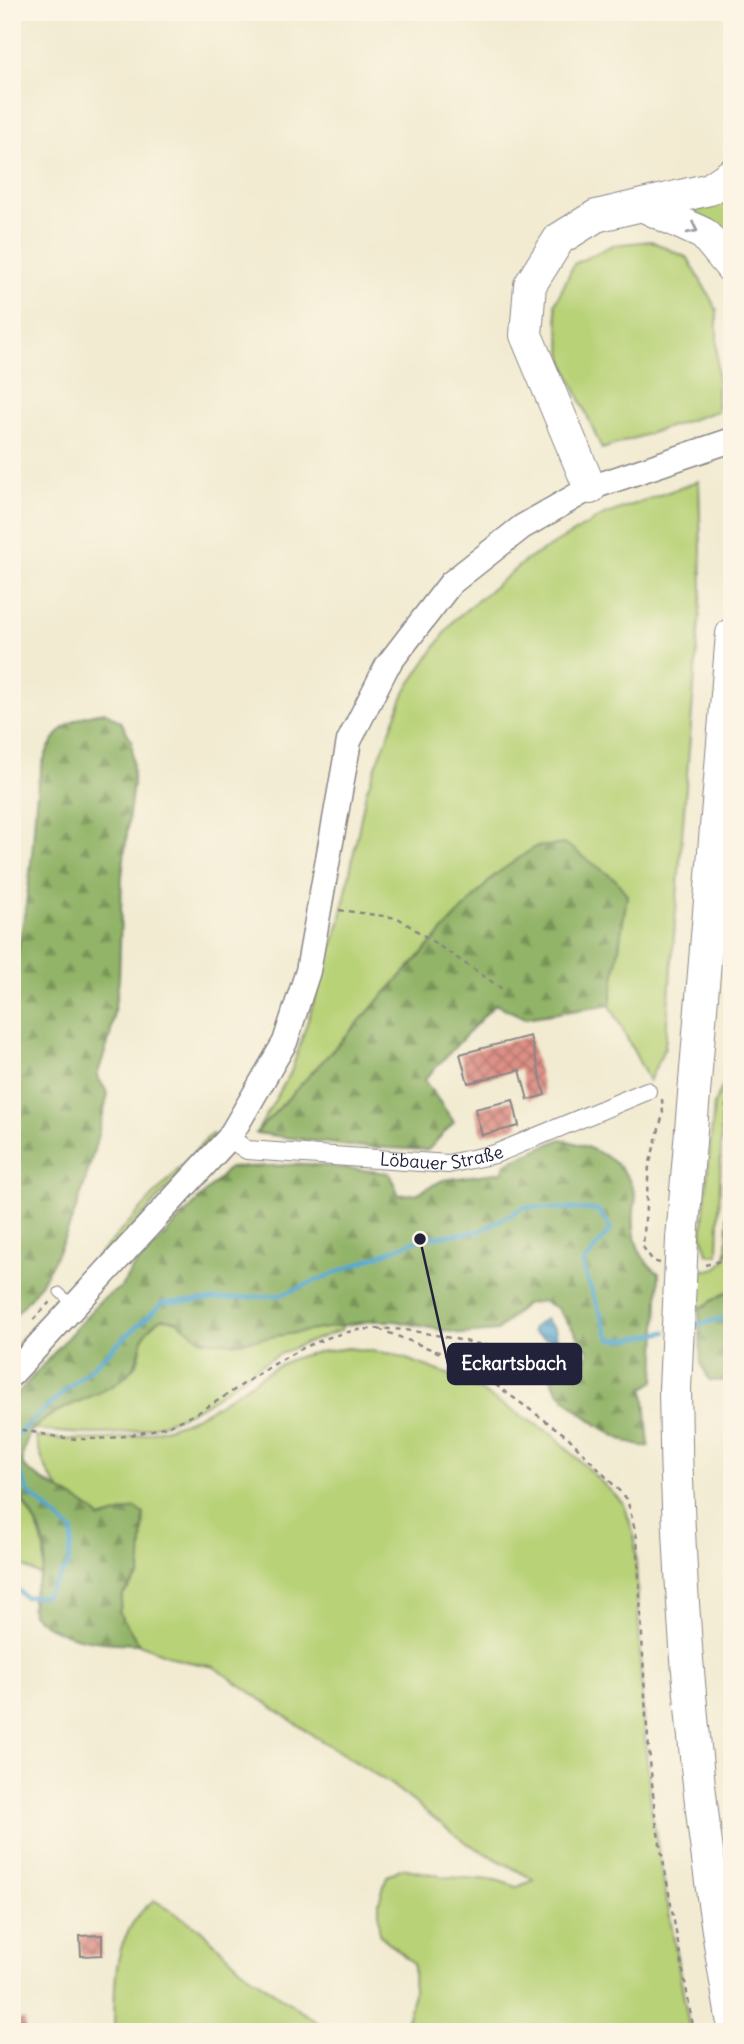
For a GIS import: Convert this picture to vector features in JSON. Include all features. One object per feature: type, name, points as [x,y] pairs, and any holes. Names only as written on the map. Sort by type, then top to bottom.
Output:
[{"type":"highway","points":[[590,488],[526,335],[530,285],[559,239],[596,216],[710,190],[732,174]]},
{"type":"highway","points":[[644,206],[704,234],[732,268]]},
{"type":"highway","points":[[732,634],[725,804],[682,1239],[675,1390],[677,1517],[686,1676],[704,1833],[732,2018]]},
{"type":"main road","points":[[12,1374],[66,1299],[224,1143],[285,1042],[308,971],[349,741],[387,666],[451,583],[522,527],[590,488],[732,440]]},
{"type":"street","name":"Löbauer Straße","points":[[224,1143],[247,1150],[448,1164],[504,1150],[647,1091]]},
{"type":"path","points":[[319,908],[398,918],[504,990]]},
{"type":"path","points":[[647,1091],[661,1098],[664,1103],[649,1166],[643,1247],[653,1261],[660,1263]]},
{"type":"path","points":[[720,1261],[725,1252],[726,1105],[732,1094]]},
{"type":"path","points":[[12,1428],[84,1439],[127,1435],[169,1425],[203,1410],[274,1362],[305,1346],[349,1332],[393,1328],[503,1349],[574,1356]]},
{"type":"path","points":[[379,1329],[464,1362],[568,1437],[627,1499],[637,1538],[646,1716],[655,1816],[694,2032]]},
{"type":"green space","points":[[732,195],[732,242],[716,224],[689,212],[714,205]]},
{"type":"green space","points":[[651,241],[688,258],[717,310],[717,411],[602,449],[564,363],[555,304],[574,264],[613,245]]},
{"type":"green space","points":[[699,481],[702,588],[665,1047],[649,1081],[610,1005],[627,895],[495,875],[256,1133],[291,1072],[340,922],[366,792],[406,690],[454,620],[525,561],[604,515]]},
{"type":"green space","points":[[105,712],[121,722],[132,741],[133,782],[122,876],[119,980],[110,1037],[97,1076],[108,1094],[72,1220],[50,1268],[12,1319],[12,972],[27,899],[38,787],[42,765],[50,746],[62,729],[80,718]]},
{"type":"green space","points":[[566,844],[616,880],[627,895],[610,1005],[525,1018],[495,1004],[424,1080],[454,1122],[428,1150],[349,1146],[256,1133],[495,875],[535,847]]},
{"type":"green space","points":[[732,1053],[732,1088],[722,1104],[718,1255],[707,1254],[702,1233],[714,1104],[730,1071]]},
{"type":"green space","points":[[732,1111],[732,1289],[699,1309],[702,1270],[718,1267],[727,1253]]},
{"type":"green space","points":[[212,1133],[214,1138],[72,1292],[66,1290]]},
{"type":"green space","points":[[561,1139],[606,1156],[624,1172],[636,1197],[635,1238],[641,1254],[659,1273],[655,1381],[644,1388],[649,1446],[626,1441],[612,1434],[571,1404],[554,1385],[549,1369],[567,1363],[585,1363],[589,1351],[557,1308],[543,1301],[525,1304],[497,1331],[462,1334],[395,1321],[371,1321],[234,1343],[202,1340],[177,1321],[162,1318],[146,1332],[137,1360],[127,1375],[113,1386],[45,1419],[32,1431],[25,1446],[23,1466],[85,1505],[101,1519],[136,1508],[144,1514],[140,1575],[123,1594],[119,1613],[139,1644],[82,1639],[56,1630],[32,1614],[33,1595],[45,1563],[44,1543],[13,1481],[10,1451],[12,1400],[100,1301],[121,1287],[132,1269],[229,1168],[306,1164],[389,1173],[399,1195],[416,1194],[443,1180],[502,1172],[506,1163]]},
{"type":"green space","points":[[732,1289],[732,1380],[710,1381],[701,1364],[699,1309]]},
{"type":"green space","points":[[57,1299],[61,1304],[12,1360],[12,1350]]},
{"type":"green space","points":[[162,1318],[177,1321],[202,1340],[342,1325],[341,1330],[262,1364],[195,1409],[153,1427],[102,1434],[32,1429],[57,1412],[123,1377],[138,1361],[146,1332]]},
{"type":"green space","points":[[348,1348],[393,1354],[458,1378],[552,1434],[624,1504],[635,1539],[643,1719],[652,1814],[690,2032],[400,2032],[411,2008],[413,1963],[379,1934],[379,1902],[387,1876],[402,1868],[445,1877],[496,1880],[517,1887],[535,1880],[465,1842],[389,1783],[314,1736],[214,1667],[180,1660],[139,1644],[119,1613],[123,1594],[140,1575],[136,1508],[101,1519],[59,1489],[48,1473],[41,1455],[36,1437],[80,1440],[122,1438],[163,1429],[203,1413],[290,1360],[311,1353]]},
{"type":"green space","points":[[12,1479],[41,1536],[44,1547],[42,1576],[12,1561]]},
{"type":"green space","points":[[154,1900],[200,1929],[245,1972],[328,2030],[335,2032],[114,2032],[118,1960],[130,1928],[140,1913]]},
{"type":"water","points":[[545,1319],[555,1329],[557,1338],[546,1339],[533,1332],[533,1328]]},
{"type":"building","points":[[530,1036],[545,1095],[528,1100],[520,1070],[468,1083],[460,1054]]},
{"type":"building","points":[[513,1100],[519,1126],[482,1135],[475,1109]]},
{"type":"building","points":[[102,1935],[102,1955],[81,1956],[80,1936]]},
{"type":"building","points":[[12,2019],[25,2020],[25,2032],[12,2032]]},
{"type":"waterway","points":[[12,1439],[163,1303],[281,1295],[420,1239],[480,1231],[524,1207],[598,1210],[611,1229],[582,1265],[610,1339],[629,1339],[666,1332]]},
{"type":"waterway","points":[[689,1327],[732,1316]]},
{"type":"waterway","points":[[12,1453],[28,1492],[73,1532],[68,1566],[45,1596],[25,1597],[12,1584]]},
{"type":"place","name":"Eckartsbach","points":[[420,1239]]}]
